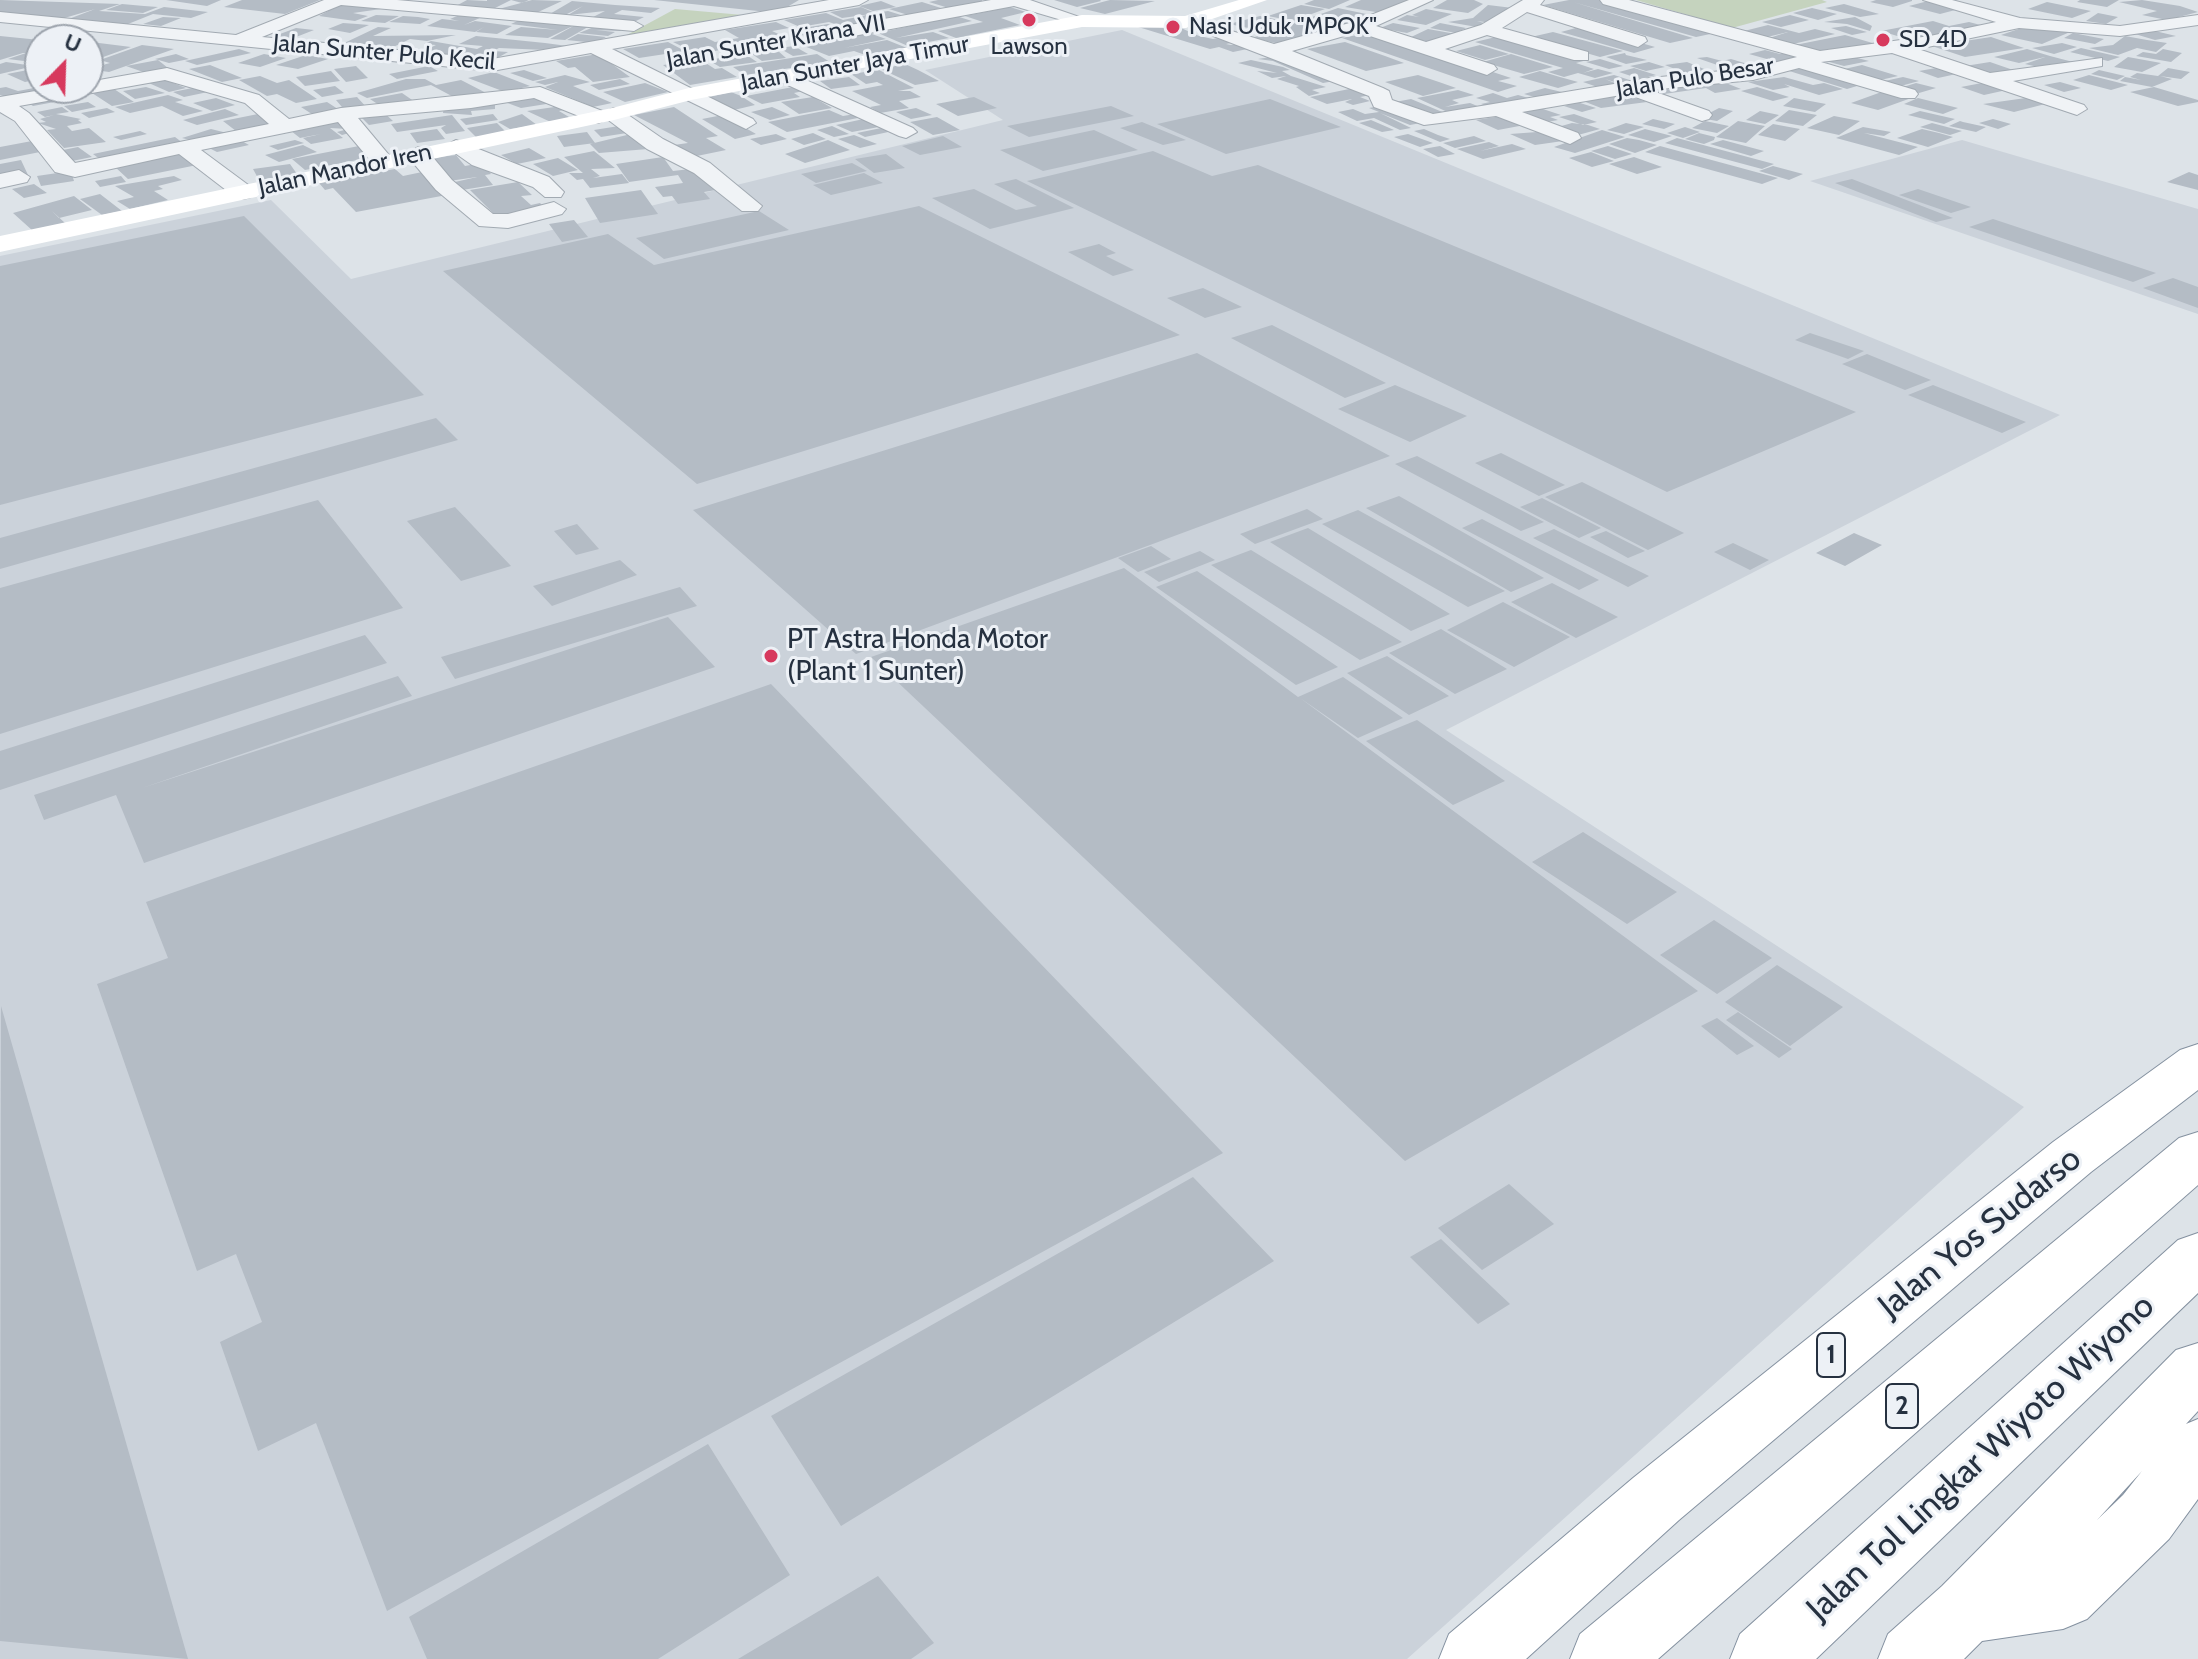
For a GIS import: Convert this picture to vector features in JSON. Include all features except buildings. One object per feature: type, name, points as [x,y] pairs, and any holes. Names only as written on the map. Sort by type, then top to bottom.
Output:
[{"type":"main road","points":[[1115,20],[1194,0]]},
{"type":"main road","points":[[1115,20],[1186,22],[1258,0]]},
{"type":"main road","name":"Jalan Sunter Jaya Timur","points":[[689,94],[1082,21],[1115,20]]},
{"type":"main road","name":"Jalan Mandor Iren","points":[[0,244],[606,116],[689,94]]},
{"type":"main road","name":"Jalan Yos Sudarso","points":[[1474,1659],[1680,1479],[2072,1157],[2198,1063]]},
{"type":"main road","name":"2","points":[[1605,1659],[2198,1153]]},
{"type":"main road","name":"Jalan Tol Lingkar Wiyoto Wiyono","points":[[1765,1659],[2198,1257]]},
{"type":"main road","points":[[1913,1659],[1966,1610],[2198,1369]]},
{"type":"main road","points":[[1966,1610],[2063,1596],[2146,1517],[2198,1448]]},
{"type":"street","points":[[237,41],[338,0],[640,23],[594,47]]},
{"type":"street","points":[[700,10],[785,15],[815,0]]},
{"type":"street","name":"Jalan Sunter Pulo Kecil","points":[[0,17],[492,65],[859,0]]},
{"type":"street","points":[[1016,0],[1082,21]]},
{"type":"street","name":"Jalan Sunter Kirana VII","points":[[803,39],[1016,0]]},
{"type":"street","points":[[1186,22],[1274,50],[1359,26],[1424,0]]},
{"type":"street","points":[[1609,0],[1818,57]]},
{"type":"street","points":[[1932,0],[2019,23],[2107,31],[2197,21]]},
{"type":"street","points":[[1424,49],[1487,29],[1530,3],[1638,41]]},
{"type":"street","points":[[253,14],[330,21]]},
{"type":"street","points":[[154,33],[198,16]]},
{"type":"street","name":"Jalan Pulo Besar","points":[[1274,50],[1382,95],[1381,103],[1425,120],[1626,88],[1742,76],[1818,57],[1951,38],[2019,23]]},
{"type":"street","points":[[1359,26],[1487,69]]},
{"type":"street","points":[[2151,28],[2186,40]]},
{"type":"street","points":[[1487,29],[1581,56]]},
{"type":"street","points":[[522,39],[594,47],[746,123]]},
{"type":"street","points":[[1891,46],[2077,109]]},
{"type":"street","points":[[332,69],[390,56]]},
{"type":"street","name":"Jalan Sunter Kirana VII","points":[[631,66],[671,60]]},
{"type":"street","points":[[1798,61],[1908,94]]},
{"type":"street","points":[[1982,79],[2095,62]]},
{"type":"street","points":[[1,103],[167,74],[201,87],[252,99],[275,117]]},
{"type":"street","points":[[786,77],[906,132]]},
{"type":"street","points":[[1626,88],[1702,115]]},
{"type":"street","points":[[1985,101],[2024,92]]},
{"type":"street","points":[[1,103],[22,117],[63,167],[73,170],[183,147],[275,117],[343,104],[471,102],[536,93],[606,116],[702,168],[750,206]]},
{"type":"street","points":[[343,104],[383,161]]},
{"type":"street","points":[[1496,109],[1570,138]]},
{"type":"street","points":[[418,154],[444,185],[487,221],[508,221],[554,200],[541,182],[480,160],[456,146]]},
{"type":"street","points":[[183,147],[243,192]]},
{"type":"shaded area","points":[[1122,30],[2060,415],[1446,730],[2024,1107],[1407,1659],[0,1659],[0,256],[271,200],[351,279],[1003,120],[925,70]]},
{"type":"shaded area","points":[[1962,140],[2198,209],[2198,314],[1810,181]]},
{"type":"green space","points":[[1636,0],[1822,0],[1827,2],[1732,28]]},
{"type":"green space","points":[[675,9],[743,15],[625,36]]},
{"type":"place","name":"Lawson","points":[[1029,20]]},
{"type":"place","name":"Nasi Uduk \"MPOK\"","points":[[1173,27]]},
{"type":"place","name":"SD 4D","points":[[1883,40]]},
{"type":"place","name":"PT Astra Honda Motor (Plant 1 Sunter)","points":[[771,656]]}]
